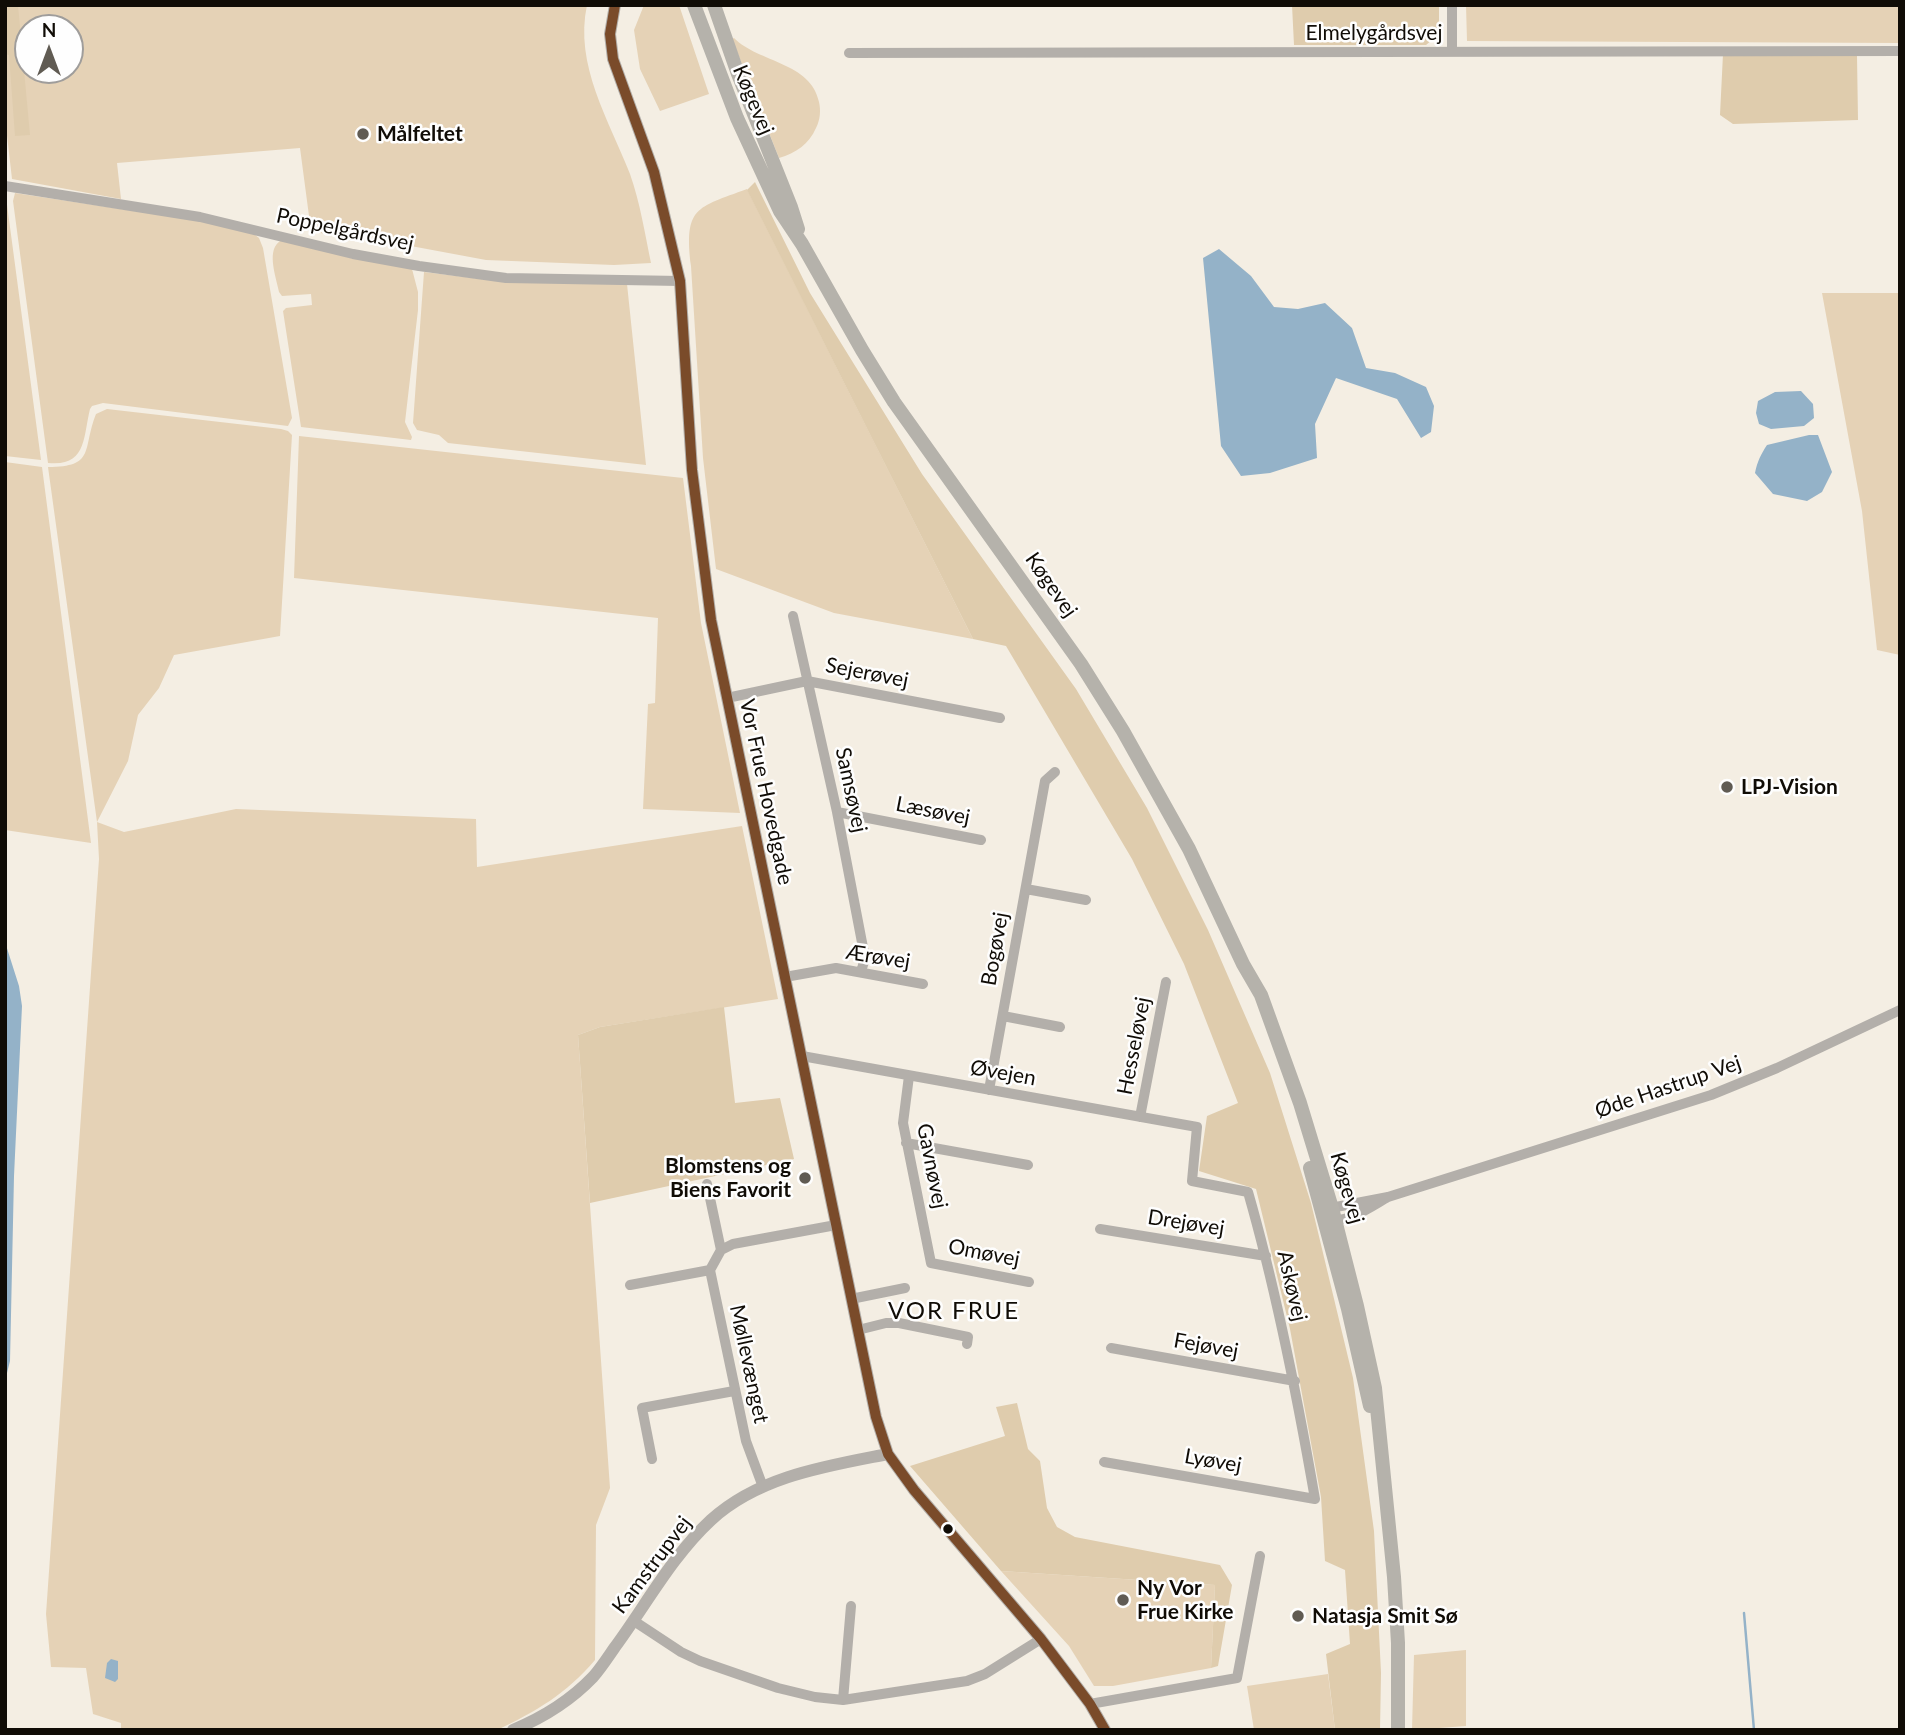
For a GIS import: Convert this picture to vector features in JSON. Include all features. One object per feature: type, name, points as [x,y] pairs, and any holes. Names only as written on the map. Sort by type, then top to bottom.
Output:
[{"type":"main road","name":"Køgevej","points":[[694,5],[737,118],[780,211],[894,402],[1082,664],[1123,731],[1199,869],[1243,964],[1330,1216],[1365,1390],[1378,1433],[1394,1577],[1398,1643],[1398,1730]]},
{"type":"main road","name":"Køgevej","points":[[714,5],[738,74],[791,207],[802,244]]},
{"type":"street","name":"Vor Frue Hovedgade","points":[[615,5],[610,34],[613,59],[654,172],[680,281],[692,470],[710,620],[876,1417],[888,1454],[914,1490],[1041,1639],[1090,1704],[1105,1730]]},
{"type":"street","points":[[1452,5],[1452,52]]},
{"type":"street","name":"Elmelygårdsvej","points":[[849,52],[1900,51]]},
{"type":"street","name":"Poppelgårdsvej","points":[[5,186],[200,217],[353,254],[432,268],[506,278],[680,281]]},
{"type":"street","name":"Samsøvej","points":[[793,616],[837,812],[865,958],[861,972]]},
{"type":"street","name":"Sejerøvej","points":[[727,698],[807,681],[1000,718]]},
{"type":"street","name":"Bogøvej","points":[[989,1090],[1045,781],[1055,772]]},
{"type":"street","name":"Læsøvej","points":[[837,812],[981,840]]},
{"type":"street","name":"Bogøvej","points":[[1026,889],[1086,901]]},
{"type":"street","name":"Ærøvej","points":[[785,977],[836,968],[923,984]]},
{"type":"street","name":"Hesseløvej","points":[[1140,1117],[1166,982]]},
{"type":"street","name":"Øde Hastrup Vej","points":[[1330,1216],[1358,1213],[1388,1198],[1711,1096],[1900,1010]]},
{"type":"street","name":"Bogøvej","points":[[1003,1016],[1060,1027]]},
{"type":"street","name":"Øvejen","points":[[802,1056],[1197,1127]]},
{"type":"street","name":"Gavnøvej","points":[[909,1076],[903,1108],[905,1143],[931,1263]]},
{"type":"street","name":"Askøvej","points":[[1197,1127],[1192,1181],[1248,1192],[1295,1381],[1315,1499]]},
{"type":"street","points":[[905,1143],[1028,1165]]},
{"type":"street","points":[[707,1184],[721,1250]]},
{"type":"street","points":[[630,1286],[710,1270],[721,1250],[733,1244],[836,1225]]},
{"type":"street","name":"Drejøvej","points":[[1100,1229],[1266,1256]]},
{"type":"street","name":"Omøvej","points":[[931,1263],[1029,1282]]},
{"type":"street","name":"Møllevænget","points":[[710,1270],[746,1441],[763,1487]]},
{"type":"street","points":[[851,1299],[905,1288]]},
{"type":"street","points":[[858,1330],[886,1323],[899,1323],[968,1337],[967,1344]]},
{"type":"street","name":"Fejøvej","points":[[1111,1348],[1295,1381]]},
{"type":"street","points":[[652,1459],[642,1408],[734,1391]]},
{"type":"street","name":"Kamstrupvej","points":[[513,1730],[558,1707],[593,1678],[689,1543],[712,1519],[763,1487],[807,1471],[888,1454]]},
{"type":"street","name":"Lyøvej","points":[[1104,1462],[1315,1499]]},
{"type":"street","points":[[1090,1704],[1237,1678],[1260,1556]]},
{"type":"street","points":[[843,1700],[851,1606]]},
{"type":"street","points":[[634,1621],[699,1661],[778,1688],[815,1697],[843,1700],[967,1681],[985,1674],[1041,1639]]},
{"type":"shaded area","name":"Målfeltet","points":[[5,5],[587,5],[584,27],[589,71],[634,185],[651,263],[614,265],[486,260],[341,233],[330,235],[311,231],[300,148],[117,163],[121,199],[12,179],[5,118]]},
{"type":"shaded area","points":[[5,5],[18,5],[19,14],[14,14],[14,84],[25,84],[30,135],[15,136],[9,55],[5,54]]},
{"type":"shaded area","points":[[644,5],[679,5],[709,94],[660,111],[640,69],[634,30]]},
{"type":"shaded area","points":[[1292,5],[1439,5],[1439,34],[1426,45],[1294,45]]},
{"type":"shaded area","points":[[1466,5],[1900,5],[1900,43],[1467,41]]},
{"type":"shaded area","points":[[732,39],[757,53],[795,71],[814,89],[820,109],[817,125],[806,143],[791,153],[779,158]]},
{"type":"shaded area","points":[[1723,54],[1857,56],[1858,120],[1733,124],[1720,115]]},
{"type":"shaded area","points":[[755,182],[810,293],[922,474],[1076,689],[1147,808],[1208,930],[1270,1073],[1311,1203],[1353,1378],[1374,1531],[1381,1673],[1380,1730],[1335,1730],[1326,1654],[1350,1644],[1345,1570],[1325,1561],[1321,1497],[1290,1329],[1256,1189],[1199,1171],[1207,1116],[1238,1103],[1184,964],[1132,859],[1006,646],[973,639],[747,190]]},
{"type":"shaded area","points":[[747,189],[973,639],[834,613],[716,569],[703,458],[690,232],[697,212],[705,206]]},
{"type":"shaded area","points":[[5,193],[6,197],[41,460],[5,456]]},
{"type":"shaded area","points":[[15,193],[220,224],[259,238],[263,248],[292,418],[288,426],[103,403],[90,409],[84,439],[77,455],[61,463],[48,463],[13,201]]},
{"type":"shaded area","points":[[282,240],[412,269],[418,292],[418,310],[405,422],[411,440],[301,427],[283,311],[286,308],[312,305],[311,294],[282,296],[279,292],[273,256],[274,249]]},
{"type":"shaded area","points":[[424,272],[506,282],[627,284],[646,465],[448,443],[439,435],[417,430],[413,423]]},
{"type":"shaded area","points":[[1822,293],[1900,293],[1900,655],[1877,650],[1862,511]]},
{"type":"shaded area","points":[[107,409],[288,431],[292,435],[280,636],[174,655],[159,688],[138,715],[128,761],[97,822],[48,467],[74,464],[81,459],[85,454],[96,414]]},
{"type":"shaded area","points":[[299,436],[683,478],[701,623],[740,813],[643,809],[648,704],[655,703],[658,618],[294,578]]},
{"type":"shaded area","points":[[5,462],[42,467],[91,843],[5,830]]},
{"type":"shaded area","points":[[236,809],[476,819],[477,867],[742,826],[778,999],[600,1027],[578,1035],[610,1488],[596,1525],[595,1660],[573,1683],[550,1701],[497,1730],[121,1730],[121,1723],[93,1714],[86,1668],[51,1667],[46,1614],[99,859],[97,822],[124,832]]},
{"type":"shaded area","points":[[724,1007],[735,1103],[780,1098],[794,1159],[590,1203],[578,1035],[600,1027]]},
{"type":"shaded area","points":[[1017,1403],[1028,1449],[1040,1461],[1047,1508],[1057,1527],[1075,1537],[1220,1565],[1232,1585],[1218,1666],[1211,1668],[1215,1585],[1001,1571],[910,1466],[1005,1436],[996,1407]]},
{"type":"shaded area","points":[[1001,1571],[1215,1585],[1211,1668],[1113,1686],[1094,1686],[1069,1646]]},
{"type":"shaded area","points":[[1466,1650],[1466,1726],[1412,1730],[1414,1655]]},
{"type":"shaded area","points":[[1328,1674],[1335,1730],[1254,1730],[1247,1686]]},
{"type":"water","points":[[1219,249],[1251,276],[1274,307],[1298,309],[1325,303],[1352,328],[1366,368],[1395,373],[1426,387],[1434,406],[1431,432],[1421,438],[1397,399],[1336,378],[1315,424],[1317,458],[1270,473],[1241,476],[1221,446],[1203,258]]},
{"type":"water","points":[[1801,391],[1813,404],[1814,418],[1804,426],[1771,429],[1759,424],[1756,413],[1758,401],[1775,392]]},
{"type":"water","points":[[1818,435],[1832,472],[1822,492],[1807,501],[1773,494],[1755,473],[1765,448],[1767,445]]},
{"type":"water","points":[[5,942],[19,986],[22,1006],[14,1176],[10,1361],[5,1381]]},
{"type":"water","points":[[111,1659],[118,1661],[118,1679],[115,1682],[105,1678],[107,1663]]},
{"type":"waterway","points":[[1744,1613],[1754,1730]]},
{"type":"transit line","points":[[615,5],[610,34],[613,59],[654,172],[680,281],[692,470],[711,620],[876,1417],[888,1454],[914,1490],[1041,1639],[1090,1704],[1105,1730]]},
{"type":"place","name":"Målfeltet","points":[[363,134]]},
{"type":"place","name":"LPJ-Vision","points":[[1727,787]]},
{"type":"place","name":"Blomstens og Biens Favorit","points":[[805,1178]]},
{"type":"place","name":"Ny Vor Frue Kirke","points":[[1123,1600]]},
{"type":"place","name":"Natasja Smit Sø","points":[[1298,1616]]},
{"type":"district","name":"VOR FRUE","points":[[954,1311]]}]
